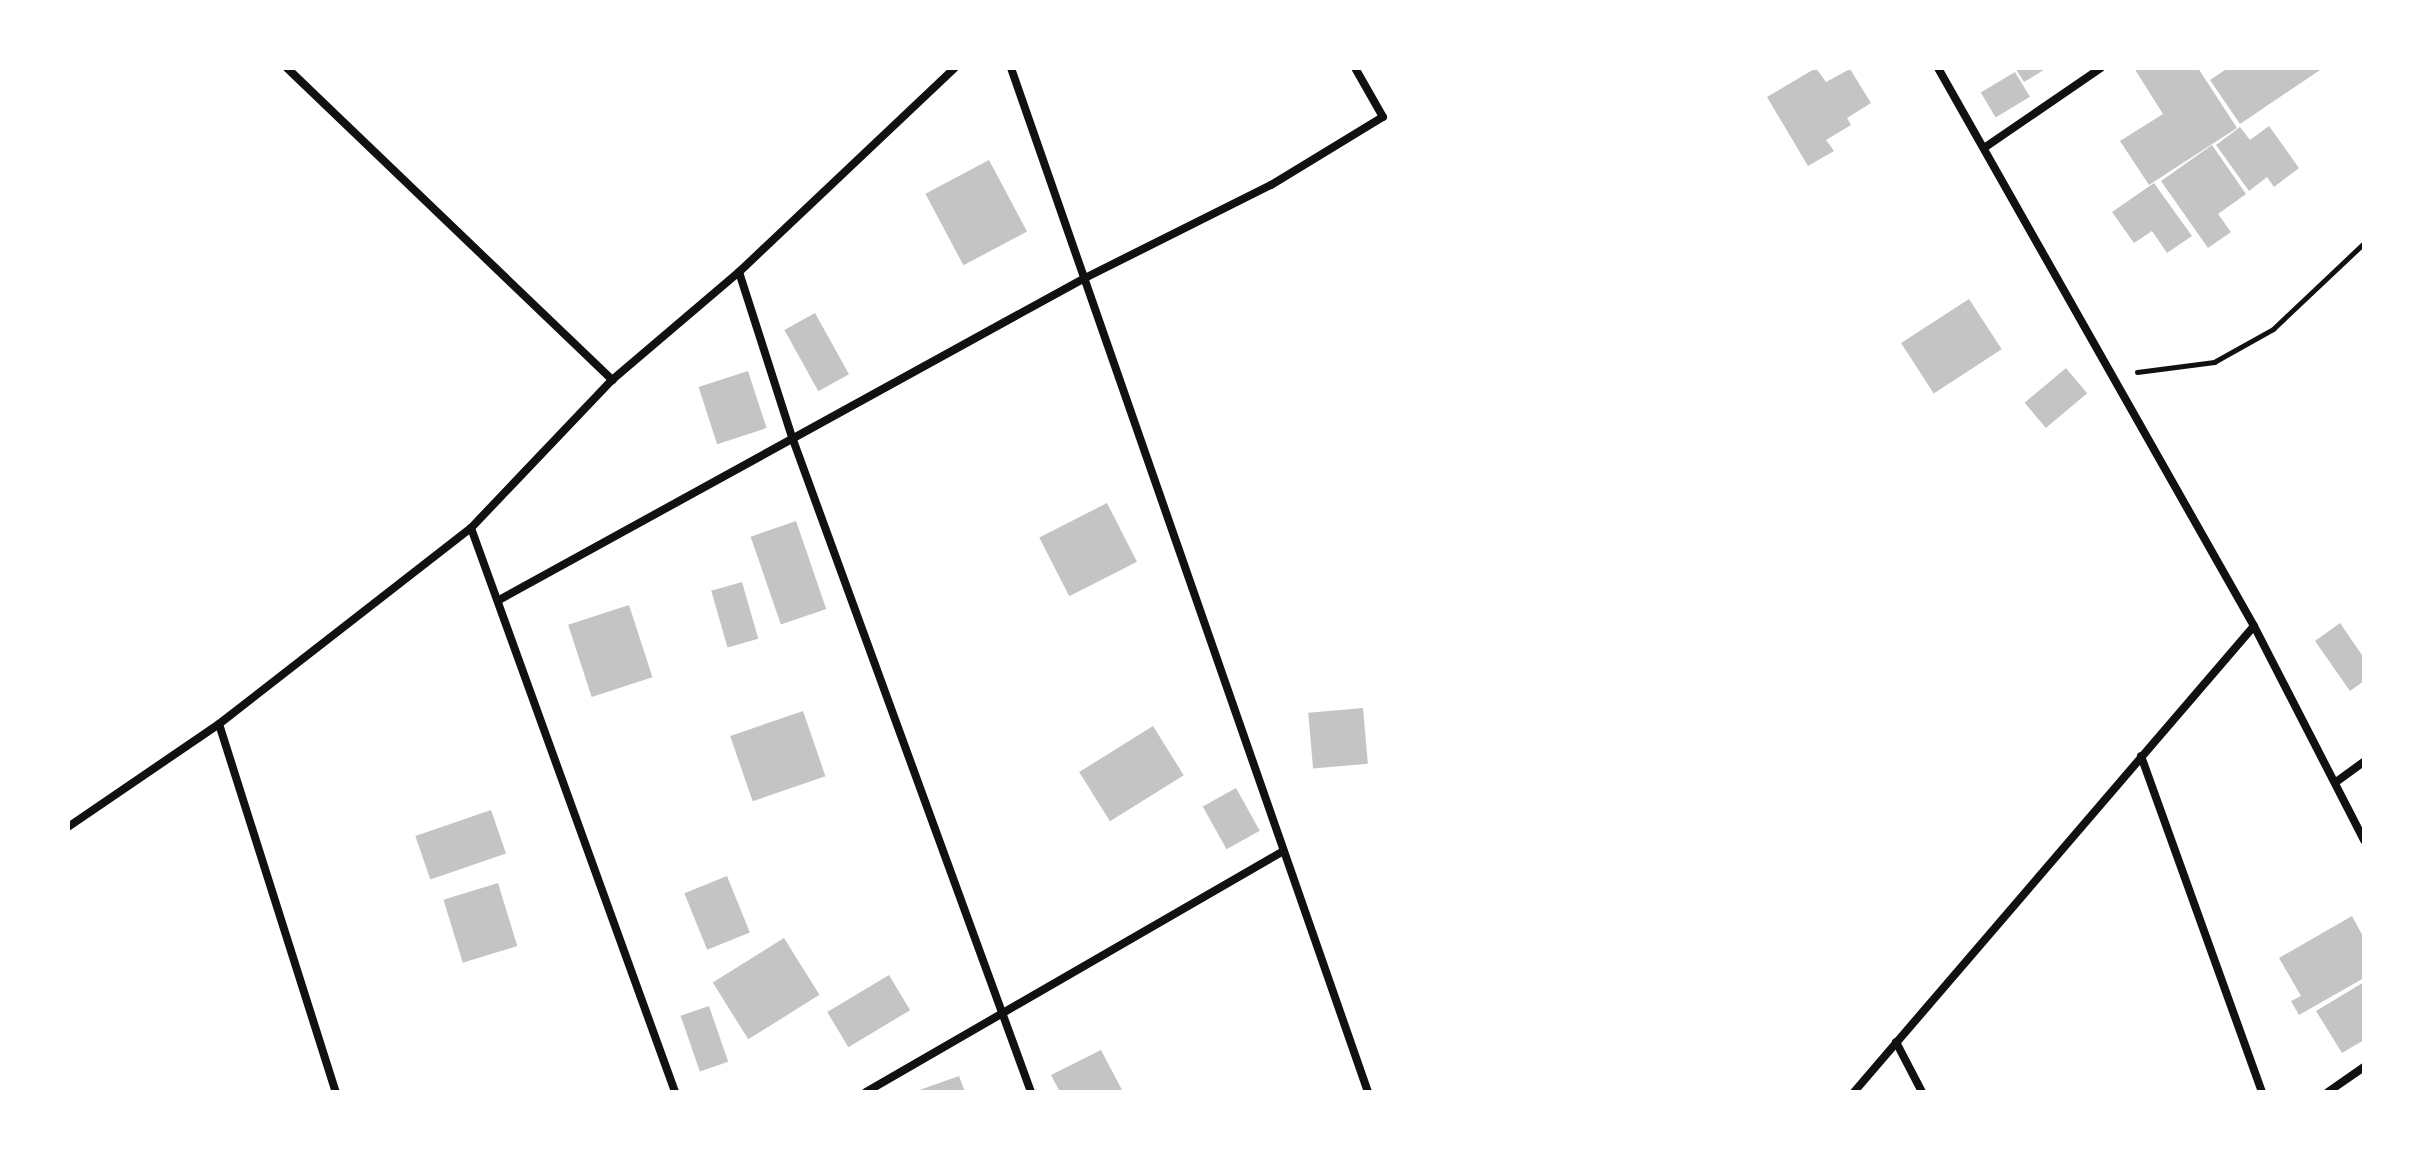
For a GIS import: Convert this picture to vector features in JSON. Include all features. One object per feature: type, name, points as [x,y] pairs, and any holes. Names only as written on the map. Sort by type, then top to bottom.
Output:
[{"type":"street","points":[[287,68],[612,380]]},
{"type":"street","points":[[68,827],[219,724],[471,528],[612,380],[739,272],[955,68]]},
{"type":"street","points":[[1011,68],[1368,1092]]},
{"type":"street","points":[[499,600],[1083,279],[1271,185],[1383,117],[1355,68]]},
{"type":"street","points":[[1938,68],[2254,626],[2364,840]]},
{"type":"street","points":[[1984,148],[2101,68]]},
{"type":"street","points":[[739,272],[792,437],[1031,1092]]},
{"type":"street","points":[[471,528],[675,1092]]},
{"type":"street","points":[[1854,1092],[2254,626]]},
{"type":"street","points":[[219,724],[336,1092]]},
{"type":"street","points":[[2141,756],[2262,1092]]},
{"type":"street","points":[[2336,782],[2364,762]]},
{"type":"street","points":[[866,1092],[1283,851]]},
{"type":"street","points":[[1896,1042],[1922,1092]]},
{"type":"street","points":[[2328,1092],[2364,1067]]},
{"type":"path","points":[[2112,375],[2214,362],[2273,329],[2364,243]]},
{"type":"building","points":[[1816,68],[1826,82],[1850,69],[1871,103],[1847,118],[1851,125],[1826,140],[1834,151],[1808,166],[1767,97]]},
{"type":"building","points":[[2015,68],[2047,68],[2024,82]]},
{"type":"building","points":[[2134,68],[2198,68],[2237,128],[2149,185],[2120,141],[2163,114]]},
{"type":"building","points":[[2228,68],[2323,68],[2240,124],[2210,80]]},
{"type":"building","points":[[2015,72],[2030,97],[1996,117],[1981,93]]},
{"type":"building","points":[[2269,126],[2299,168],[2274,187],[2267,177],[2249,191],[2216,145],[2240,127],[2250,140]]},
{"type":"building","points":[[2212,145],[2246,194],[2218,214],[2231,232],[2208,248],[2161,181]]},
{"type":"building","points":[[989,160],[1027,232],[963,265],[925,194]]},
{"type":"building","points":[[2154,183],[2192,236],[2167,253],[2152,231],[2134,243],[2112,212]]},
{"type":"building","points":[[1969,299],[2002,349],[1934,393],[1901,343]]},
{"type":"building","points":[[815,313],[849,374],[818,391],[784,330]]},
{"type":"building","points":[[2066,368],[2087,393],[2046,428],[2025,403]]},
{"type":"building","points":[[748,371],[767,428],[717,444],[699,387]]},
{"type":"building","points":[[1107,503],[1137,562],[1069,596],[1039,538]]},
{"type":"building","points":[[796,521],[826,609],[781,625],[751,537]]},
{"type":"building","points":[[742,582],[758,639],[728,648],[711,591]]},
{"type":"building","points":[[629,605],[652,677],[592,697],[568,625]]},
{"type":"building","points":[[2340,623],[2364,658],[2364,681],[2350,691],[2315,641]]},
{"type":"building","points":[[1363,708],[1368,764],[1313,769],[1308,713]]},
{"type":"building","points":[[803,711],[825,776],[753,801],[730,736]]},
{"type":"building","points":[[1153,726],[1184,775],[1110,821],[1079,772]]},
{"type":"building","points":[[1236,788],[1260,831],[1227,849],[1203,806]]},
{"type":"building","points":[[491,810],[506,853],[430,880],[415,836]]},
{"type":"building","points":[[727,876],[750,933],[707,950],[684,893]]},
{"type":"building","points":[[498,883],[517,946],[463,963],[443,900]]},
{"type":"building","points":[[2352,916],[2364,938],[2364,978],[2299,1015],[2291,1001],[2301,996],[2279,958]]},
{"type":"building","points":[[784,938],[820,995],[748,1039],[713,983]]},
{"type":"building","points":[[889,975],[910,1010],[848,1047],[827,1012]]},
{"type":"building","points":[[2364,982],[2364,1040],[2342,1053],[2316,1011]]},
{"type":"building","points":[[709,1006],[728,1062],[700,1072],[681,1016]]},
{"type":"building","points":[[1101,1050],[1123,1092],[1060,1092],[1051,1075]]},
{"type":"building","points":[[959,1076],[965,1092],[914,1092]]}]
